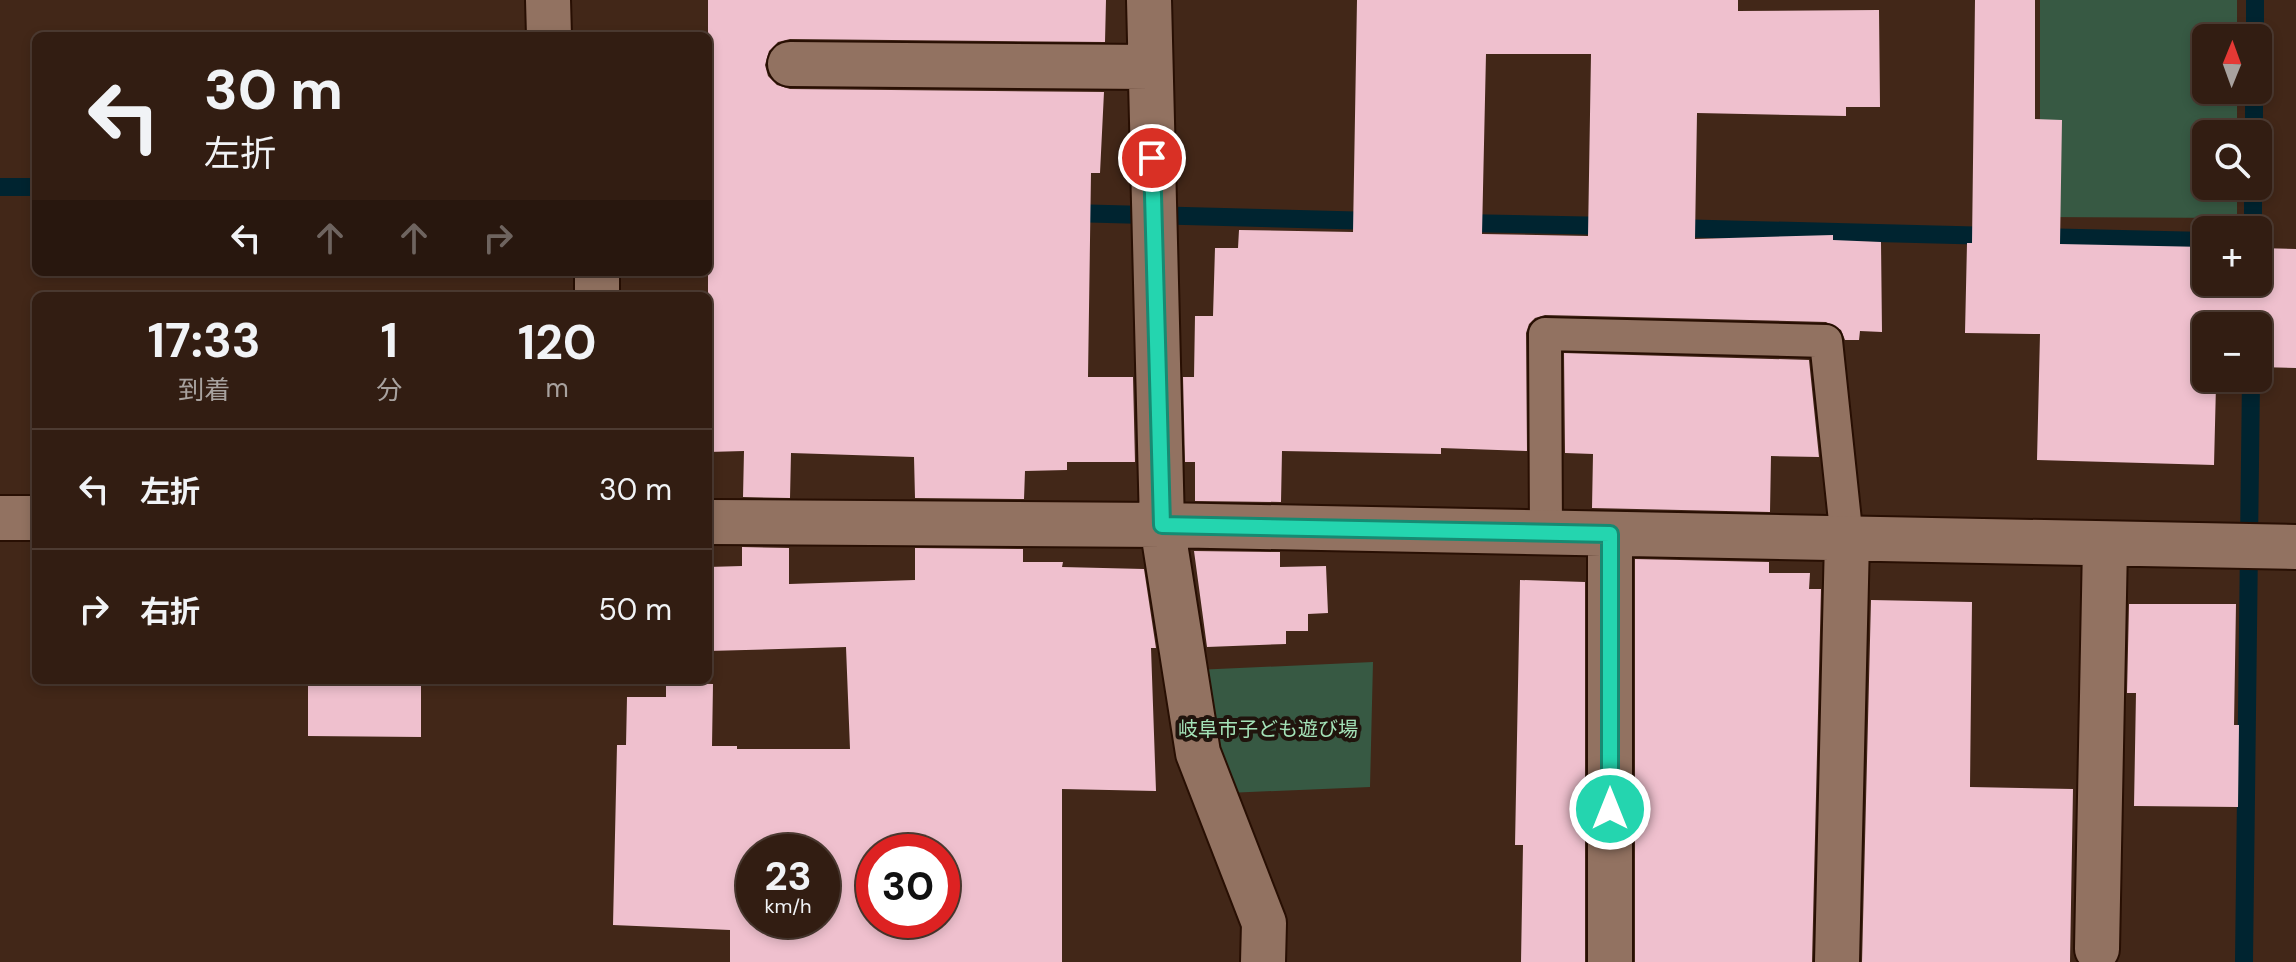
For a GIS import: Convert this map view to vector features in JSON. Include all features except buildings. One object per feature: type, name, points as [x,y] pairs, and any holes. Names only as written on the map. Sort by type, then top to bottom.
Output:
[{"type":"street","points":[[548,0],[549,32]]},
{"type":"street","points":[[1149,0],[1162,525],[1198,753],[1264,923],[1263,962]]},
{"type":"street","points":[[790,64],[1150,67]]},
{"type":"street","points":[[0,518],[32,518]]},
{"type":"street","points":[[712,522],[1162,525],[2296,547]]},
{"type":"street","points":[[1610,534],[1610,962]]},
{"type":"street","points":[[1837,962],[1847,540]]},
{"type":"street","points":[[2097,949],[2105,545]]},
{"type":"lane","points":[[1546,533],[1545,334],[1826,341],[1847,540]]},
{"type":"green space","points":[[2040,0],[2237,0],[2237,24],[2192,24],[2192,104],[2237,104],[2237,120],[2192,120],[2192,200],[2237,200],[2237,216],[2040,217]]},
{"type":"green space","name":"岐阜市子ども遊び場","points":[[1373,662],[1370,787],[1227,793],[1195,670]]},
{"type":"waterway","points":[[2255,0],[2255,24]]},
{"type":"waterway","points":[[2254,104],[2254,120]]},
{"type":"waterway","points":[[0,187],[32,187]]},
{"type":"waterway","points":[[2253,200],[2253,216]]},
{"type":"waterway","points":[[1069,213],[1375,221]]},
{"type":"waterway","points":[[1461,223],[1611,226]]},
{"type":"waterway","points":[[1673,228],[1995,236]]},
{"type":"waterway","points":[[2037,237],[2192,241]]},
{"type":"waterway","points":[[2244,962],[2251,392]]},
{"type":"route","points":[[1152,158],[1162,525],[1610,534],[1610,809]]}]
